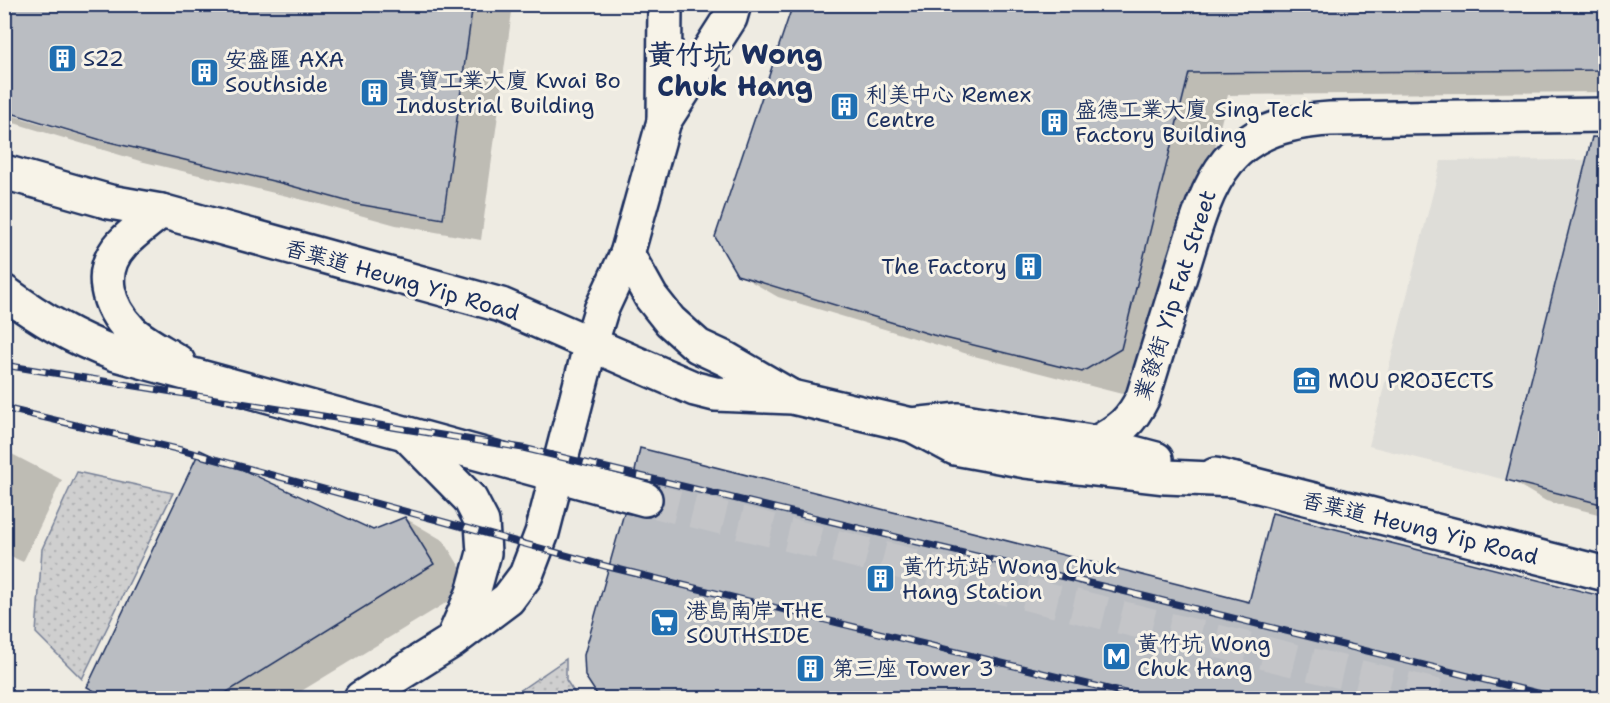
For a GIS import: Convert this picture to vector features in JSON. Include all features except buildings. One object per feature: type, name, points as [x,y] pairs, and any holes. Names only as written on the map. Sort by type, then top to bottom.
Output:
[{"type":"street","points":[[361,699],[452,641],[508,599],[526,575],[542,533],[601,310],[627,254],[664,121],[665,4]]},
{"type":"street","points":[[664,121],[730,18],[734,4]]},
{"type":"street","name":"業發街 Yip Fat Street","points":[[1095,443],[1117,432],[1134,416],[1143,397],[1201,207],[1215,177],[1237,151],[1264,132],[1296,121],[1330,118],[1605,116]]},
{"type":"street","name":"香葉道 Heung Yip Road","points":[[4,172],[110,202],[161,211],[501,305],[695,389],[716,394],[792,397],[912,425],[955,448],[1026,462],[1166,477],[1235,480]]},
{"type":"street","points":[[161,211],[120,245],[109,266],[106,281],[113,308],[133,332],[202,377]]},
{"type":"street","name":"香葉道 Heung Yip Road","points":[[627,254],[651,297],[670,321],[698,346],[792,397]]},
{"type":"street","points":[[4,292],[35,315],[75,339],[116,354],[409,437],[645,499]]},
{"type":"street","name":"香葉道 Heung Yip Road","points":[[912,425],[959,420],[1095,443],[1605,574]]},
{"type":"street","points":[[409,437],[470,499],[482,522],[484,553],[473,593],[452,641]]},
{"type":"shaded area","points":[[1586,160],[1506,480],[1369,446],[1441,161]]},
{"type":"shaded area","points":[[77,472],[173,493],[82,679],[36,633],[42,549]]},
{"type":"shaded area","points":[[566,659],[566,680],[578,698],[509,698]]},
{"type":"tunnel","points":[[645,499],[1446,698]]},
{"type":"railway","points":[[4,365],[523,448],[1131,593],[1558,698]]},
{"type":"railway","points":[[4,408],[181,450],[609,567],[1145,698]]},
{"type":"place","name":"S22","points":[[62,58]]},
{"type":"place","name":"安盛匯 AXA Southside","points":[[204,72]]},
{"type":"place","name":"貴寶工業大廈 Kwai Bo Industrial Building","points":[[375,93]]},
{"type":"place","name":"利美中心 Remex Centre","points":[[845,107]]},
{"type":"place","name":"盛德工業大廈 Sing Teck Factory Building","points":[[1054,122]]},
{"type":"place","name":"The Factory","points":[[1028,266]]},
{"type":"place","name":"MOU PROJECTS","points":[[1307,380]]},
{"type":"place","name":"黃竹坑站 Wong Chuk Hang Station","points":[[881,579]]},
{"type":"place","name":"港島南岸 THE SOUTHSIDE","points":[[665,623]]},
{"type":"place","name":"黃竹坑 Wong Chuk Hang","points":[[1116,656]]},
{"type":"place","name":"第三座 Tower 3","points":[[811,668]]},
{"type":"district","name":"黃竹坑 Wong Chuk Hang","points":[[735,70]]}]
